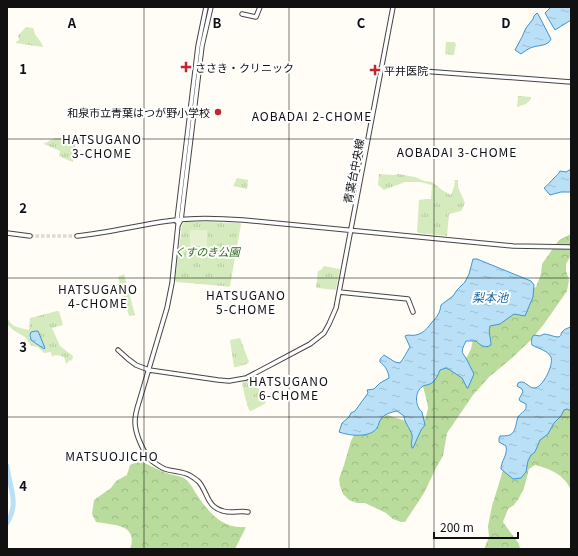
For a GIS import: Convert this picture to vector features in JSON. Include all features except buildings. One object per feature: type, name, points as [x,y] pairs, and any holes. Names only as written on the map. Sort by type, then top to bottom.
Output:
[{"type":"street","points":[[179,220],[198,46],[206,7]]},
{"type":"street","points":[[211,7],[202,46],[178,225],[172,283],[167,308],[135,416],[135,422],[137,434],[144,451],[156,464],[166,469],[184,473],[192,477],[198,482],[211,504],[220,510],[229,512],[248,512]]},
{"type":"street","points":[[242,14],[256,17],[260,7]]},
{"type":"street","name":"青葉台中央線","points":[[118,350],[136,365],[149,370],[229,381],[246,378],[310,344],[324,333],[336,308],[393,7]]},
{"type":"street","points":[[381,68],[571,82]]},
{"type":"street","points":[[77,236],[97,234],[154,223],[203,218],[236,219],[513,246],[571,247]]},
{"type":"street","points":[[7,234],[30,236]]},
{"type":"street","points":[[339,292],[408,299],[413,312]]},
{"type":"green space","points":[[26,27],[33,28],[43,47],[15,43],[19,40],[18,36]]},
{"type":"green space","points":[[446,42],[454,42],[456,44],[453,55],[445,54]]},
{"type":"green space","points":[[518,96],[531,97],[531,99],[526,104],[517,107]]},
{"type":"green space","points":[[55,138],[74,138],[76,140],[73,162],[59,156],[60,151],[43,144]]},
{"type":"green space","points":[[379,174],[398,174],[415,177],[424,181],[432,182],[451,195],[455,181],[453,180],[458,180],[458,187],[465,203],[461,211],[449,214],[447,236],[417,232],[419,200],[431,199],[432,185],[420,182],[405,182],[384,190],[378,185]]},
{"type":"green space","points":[[237,178],[248,180],[247,189],[233,186]]},
{"type":"green space","name":"くすのき公園","points":[[185,222],[241,224],[230,286],[176,282],[175,280],[182,225]]},
{"type":"green space","points":[[190,230],[207,230],[207,246],[190,246]]},
{"type":"green space","points":[[571,234],[570,257],[566,264],[566,271],[569,280],[567,291],[531,340],[489,377],[473,395],[447,433],[443,456],[424,493],[405,522],[393,519],[386,513],[365,503],[357,503],[349,500],[343,494],[339,479],[355,433],[374,424],[387,415],[406,421],[421,422],[426,417],[428,408],[423,386],[427,376],[467,357],[473,340],[490,317],[536,287],[541,274],[542,264],[559,240]]},
{"type":"green space","points":[[324,266],[340,269],[335,290],[316,287],[318,271]]},
{"type":"green space","points":[[124,274],[135,315],[129,316],[118,277]]},
{"type":"green space","points":[[59,311],[63,325],[52,328],[60,346],[73,356],[72,361],[70,360],[66,364],[64,357],[56,355],[52,357],[51,352],[44,353],[38,347],[32,346],[25,337],[13,330],[7,324],[7,317],[13,325],[29,330],[30,318]]},
{"type":"green space","points":[[571,337],[571,490],[565,480],[551,470],[535,465],[529,469],[524,488],[514,505],[508,509],[503,522],[519,544],[520,549],[484,549],[489,537],[488,526],[492,506],[504,467]]},
{"type":"green space","points":[[240,338],[249,362],[247,364],[234,367],[230,340]]},
{"type":"green space","points":[[253,378],[266,403],[251,411],[249,410],[242,383]]},
{"type":"green space","points":[[141,461],[169,474],[184,478],[191,485],[208,510],[219,520],[231,526],[246,527],[235,549],[130,549],[132,541],[128,530],[117,525],[96,522],[92,514],[94,500],[111,488],[116,481],[127,475],[130,465]]},
{"type":"water","points":[[551,7],[571,7],[571,20],[555,30],[545,13]]},
{"type":"water","points":[[537,13],[551,39],[546,44],[532,47],[521,54],[515,50],[526,28]]},
{"type":"water","points":[[571,169],[571,192],[561,192],[550,195],[544,188],[560,171],[566,172]]},
{"type":"water","name":"梨本池","points":[[473,259],[477,259],[531,281],[534,285],[533,297],[525,316],[514,314],[500,324],[490,326],[489,331],[491,345],[487,347],[476,341],[466,341],[462,353],[474,374],[468,388],[462,378],[446,368],[440,370],[436,379],[432,383],[423,386],[420,389],[416,399],[422,412],[425,425],[421,430],[413,448],[411,445],[412,435],[404,416],[397,411],[384,416],[374,431],[365,435],[354,435],[339,432],[342,423],[351,413],[355,411],[368,393],[367,390],[374,389],[380,383],[389,378],[386,368],[380,362],[381,358],[384,355],[395,362],[400,363],[410,347],[405,336],[422,333],[427,328],[438,315],[441,305],[453,296],[465,282]]},
{"type":"water","points":[[571,327],[571,411],[567,409],[564,410],[548,434],[540,440],[535,452],[531,455],[528,461],[526,472],[521,478],[513,479],[501,469],[506,446],[499,442],[499,438],[500,436],[512,434],[518,417],[526,409],[526,404],[519,399],[523,392],[522,389],[517,386],[518,383],[524,382],[533,388],[537,387],[547,375],[552,360],[551,357],[543,350],[532,345],[531,341],[534,335],[540,336],[544,334],[558,337],[564,330]]},
{"type":"water","points":[[38,331],[45,348],[44,349],[31,340],[31,332]]},
{"type":"waterway","points":[[7,466],[13,494],[13,508],[7,523]]},
{"type":"tunnel","points":[[30,236],[77,236]]},
{"type":"place","name":"ささき・クリニック","points":[[186,67]]},
{"type":"place","name":"平井医院","points":[[375,70]]},
{"type":"place","name":"和泉市立青葉はつが野小学校","points":[[218,112]]},
{"type":"district","name":"AOBADAI 2-CHOME","points":[[312,115]]},
{"type":"district","name":"HATSUGANO 3-CHOME","points":[[102,145]]},
{"type":"district","name":"AOBADAI 3-CHOME","points":[[457,151]]},
{"type":"district","name":"HATSUGANO 4-CHOME","points":[[98,295]]},
{"type":"district","name":"HATSUGANO 5-CHOME","points":[[246,301]]},
{"type":"district","name":"HATSUGANO 6-CHOME","points":[[289,387]]},
{"type":"district","name":"MATSUOJICHO","points":[[112,455]]}]
